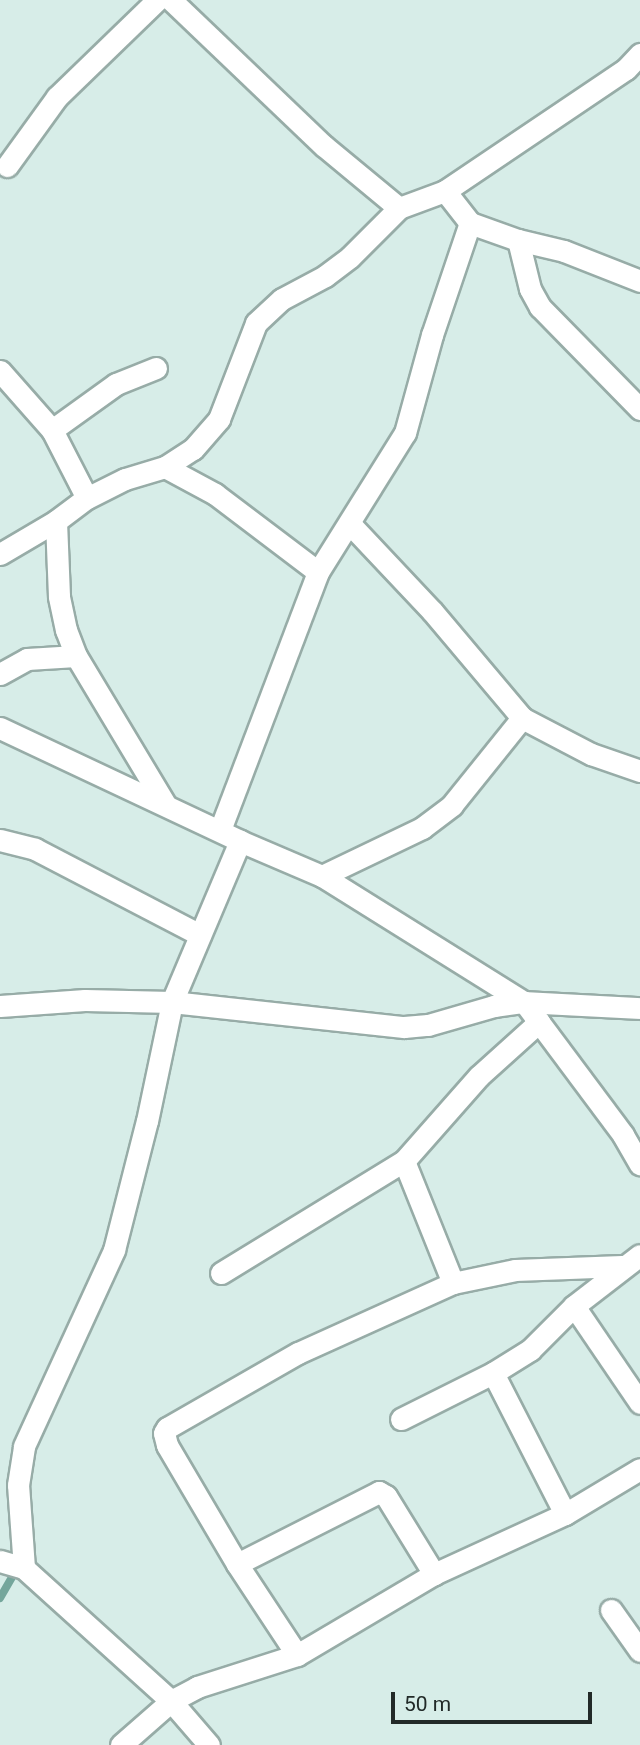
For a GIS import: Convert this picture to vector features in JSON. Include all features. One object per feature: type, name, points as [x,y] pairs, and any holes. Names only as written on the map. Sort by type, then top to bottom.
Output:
[{"type":"street","points":[[7,166],[57,97],[157,0]]},
{"type":"street","points":[[171,0],[324,146],[400,208]]},
{"type":"street","points":[[0,554],[56,521],[87,498],[125,479],[165,467],[193,449],[219,419],[256,323],[282,299],[325,276],[350,257],[400,208],[445,191],[635,67]]},
{"type":"street","points":[[445,191],[470,223],[518,240],[564,251],[640,281]]},
{"type":"street","points":[[220,830],[318,572],[405,433],[432,335],[470,223]]},
{"type":"street","points":[[518,240],[530,289],[540,307],[640,409]]},
{"type":"street","points":[[52,430],[116,384],[156,368]]},
{"type":"street","points":[[0,371],[52,430],[87,498]]},
{"type":"street","points":[[165,467],[215,494],[318,572]]},
{"type":"street","points":[[56,521],[62,615],[76,656],[165,804]]},
{"type":"street","points":[[350,524],[432,611],[522,718],[591,754],[640,771]]},
{"type":"street","points":[[0,674],[27,659],[76,656]]},
{"type":"street","points":[[322,876],[422,828],[452,805],[522,718]]},
{"type":"street","points":[[0,728],[240,841],[322,876],[524,1002],[631,1131],[640,1165]]},
{"type":"street","points":[[0,840],[35,849],[200,935]]},
{"type":"street","points":[[24,1568],[20,1462],[24,1446],[114,1250],[172,1002],[240,841]]},
{"type":"street","points":[[0,1006],[85,1000],[172,1002],[404,1027],[428,1025],[494,1006],[524,1002],[640,1008]]},
{"type":"street","points":[[221,1273],[404,1161],[479,1076],[539,1022]]},
{"type":"street","points":[[404,1161],[453,1283]]},
{"type":"street","points":[[297,1655],[237,1564],[167,1445],[164,1433],[298,1353],[453,1283],[515,1270],[631,1261]]},
{"type":"street","points":[[401,1419],[493,1373],[530,1350],[574,1306],[631,1261]]},
{"type":"street","points":[[574,1306],[640,1403]]},
{"type":"street","points":[[493,1373],[565,1514]]},
{"type":"street","points":[[121,1745],[171,1700],[197,1687],[297,1655],[434,1574],[565,1514],[640,1469]]},
{"type":"street","points":[[237,1564],[379,1492],[386,1496],[434,1574]]},
{"type":"street","points":[[0,1561],[24,1568],[171,1700],[209,1745]]},
{"type":"street","points":[[611,1610],[640,1651]]},
{"type":"waterway","points":[[0,1598],[14,1574]]}]
